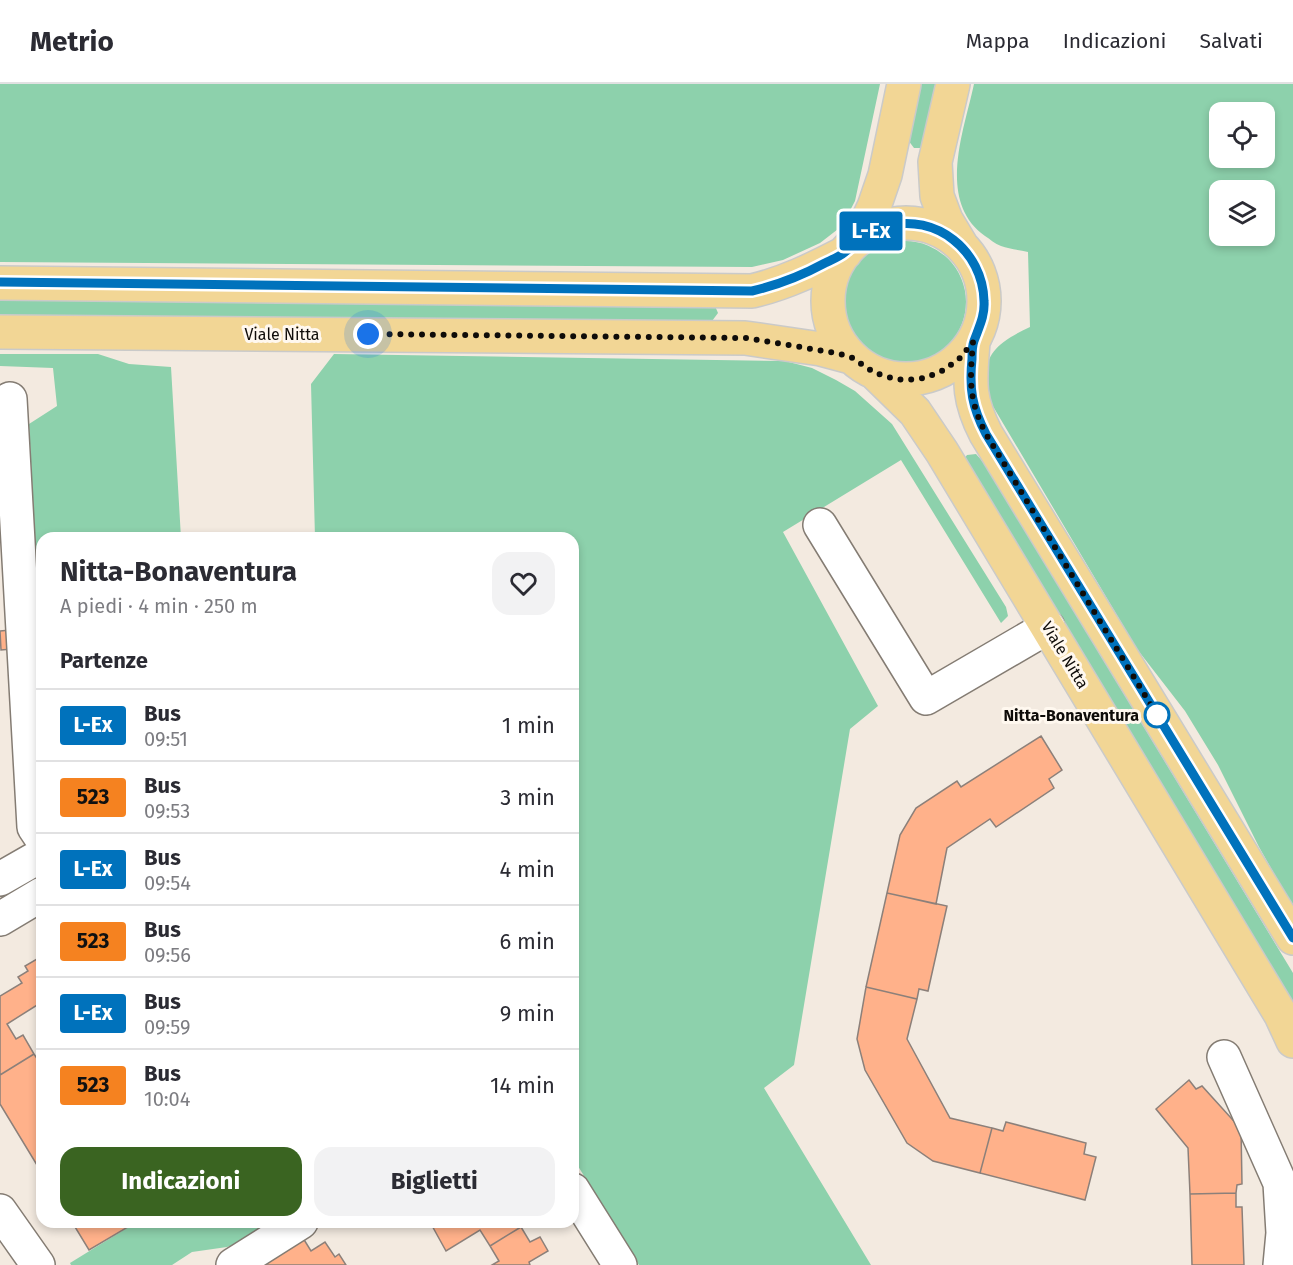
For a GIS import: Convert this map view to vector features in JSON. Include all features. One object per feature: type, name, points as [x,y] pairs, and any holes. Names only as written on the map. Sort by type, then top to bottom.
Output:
[{"type":"main road","points":[[904,84],[885,175],[874,207],[831,280],[829,311],[838,340],[863,365],[895,379],[925,378],[953,364],[973,342]]},
{"type":"main road","points":[[953,84],[935,162],[938,196],[946,220],[974,263],[984,292],[984,313],[973,342],[971,397],[975,413],[1293,939]]},
{"type":"main road","points":[[0,283],[752,291],[795,278],[852,246],[867,233],[886,226],[916,224],[936,229],[962,246]]},
{"type":"main road","name":"Viale Nitta","points":[[0,332],[746,338],[821,349],[863,365],[915,412],[942,452],[1281,1015],[1293,1041]]},
{"type":"lane","points":[[10,399],[34,827],[36,830]]},
{"type":"lane","points":[[820,525],[926,698],[1048,627]]},
{"type":"lane","points":[[0,879],[36,858]]},
{"type":"lane","points":[[0,919],[36,898]]},
{"type":"lane","points":[[1224,1057],[1280,1183],[1283,1233],[1280,1265]]},
{"type":"lane","points":[[579,1200],[620,1265]]},
{"type":"lane","points":[[0,1211],[38,1265]]},
{"type":"lane","points":[[233,1265],[292,1228]]},
{"type":"green space","points":[[0,84],[880,84],[855,201],[842,226],[820,243],[783,260],[752,267],[0,262]]},
{"type":"green space","points":[[919,84],[938,84],[924,146],[914,148],[908,140]]},
{"type":"green space","points":[[974,84],[1293,84],[1293,907],[1259,847],[1218,765],[1185,711],[1137,649],[991,403],[986,376],[991,356],[1006,340],[1030,327],[1028,252],[995,243],[970,221],[961,204],[957,185],[960,144]]},
{"type":"green space","points":[[905,241],[928,245],[948,259],[962,279],[966,302],[962,325],[948,345],[928,359],[905,363],[882,359],[862,345],[848,325],[844,302],[848,279],[862,259],[882,245]]},
{"type":"green space","points":[[0,298],[715,306],[718,313],[712,321],[0,317]]},
{"type":"green space","points":[[0,354],[98,354],[129,364],[171,367],[181,532],[36,532],[36,558],[29,424],[57,406],[53,368],[0,366]]},
{"type":"green space","points":[[334,354],[785,361],[812,368],[855,391],[892,424],[1006,607],[1008,616],[1001,623],[901,460],[783,532],[878,706],[850,729],[794,1065],[764,1088],[871,1265],[639,1265],[579,1168],[579,532],[315,532],[311,384]]},
{"type":"green space","points":[[976,454],[984,463],[1293,973],[1293,1000],[1290,1000],[964,459],[967,455]]},
{"type":"green space","points":[[127,1228],[271,1228],[256,1237],[227,1247],[192,1252],[172,1265],[71,1265],[70,1263]]},
{"type":"building","points":[[10,630],[12,649],[1,650],[0,631]]},
{"type":"building","points":[[1041,736],[1062,770],[1049,779],[1054,788],[996,827],[990,819],[947,848],[936,904],[887,893],[900,835],[916,808],[957,781],[961,787]]},
{"type":"building","points":[[887,893],[947,906],[928,991],[919,989],[917,999],[866,987]]},
{"type":"building","points":[[36,960],[36,1006],[7,1024],[16,1039],[23,1035],[34,1054],[0,1075],[0,996],[22,983],[18,977],[28,971],[25,966]]},
{"type":"building","points":[[866,987],[917,999],[907,1039],[950,1118],[992,1128],[980,1173],[933,1161],[907,1143],[865,1070],[857,1039]]},
{"type":"building","points":[[34,1054],[36,1057],[36,1163],[0,1104],[0,1075]]},
{"type":"building","points":[[1189,1080],[1196,1089],[1202,1086],[1241,1129],[1242,1184],[1237,1185],[1236,1193],[1190,1194],[1188,1148],[1156,1109]]},
{"type":"building","points":[[1006,1122],[1086,1143],[1084,1154],[1096,1157],[1085,1200],[980,1173],[992,1128],[1003,1131]]},
{"type":"building","points":[[1236,1193],[1236,1207],[1242,1207],[1244,1265],[1192,1265],[1190,1194]]},
{"type":"building","points":[[76,1228],[126,1228],[89,1250]]},
{"type":"building","points":[[433,1228],[519,1228],[490,1246],[480,1230],[446,1251]]},
{"type":"building","points":[[522,1228],[530,1242],[540,1237],[548,1251],[529,1262],[530,1265],[492,1265],[499,1261],[490,1246]]},
{"type":"building","points":[[303,1238],[311,1251],[325,1242],[335,1257],[339,1254],[346,1265],[258,1265]]},
{"type":"bus line","name":"L-Ex","points":[[0,282],[752,291],[778,285],[803,275],[844,253],[859,239],[876,229],[906,223],[936,229],[962,246],[974,263],[982,282],[984,313],[973,342],[971,371],[971,397],[975,413],[1293,938]]},
{"type":"place","name":"Nitta-Bonaventura","points":[[1157,715]]},
{"type":"route","points":[[368,334],[746,338],[821,349],[851,357],[867,369],[885,377],[905,380],[925,378],[944,370],[960,358],[973,342],[971,397],[975,413],[1160,720],[1157,715]]}]
